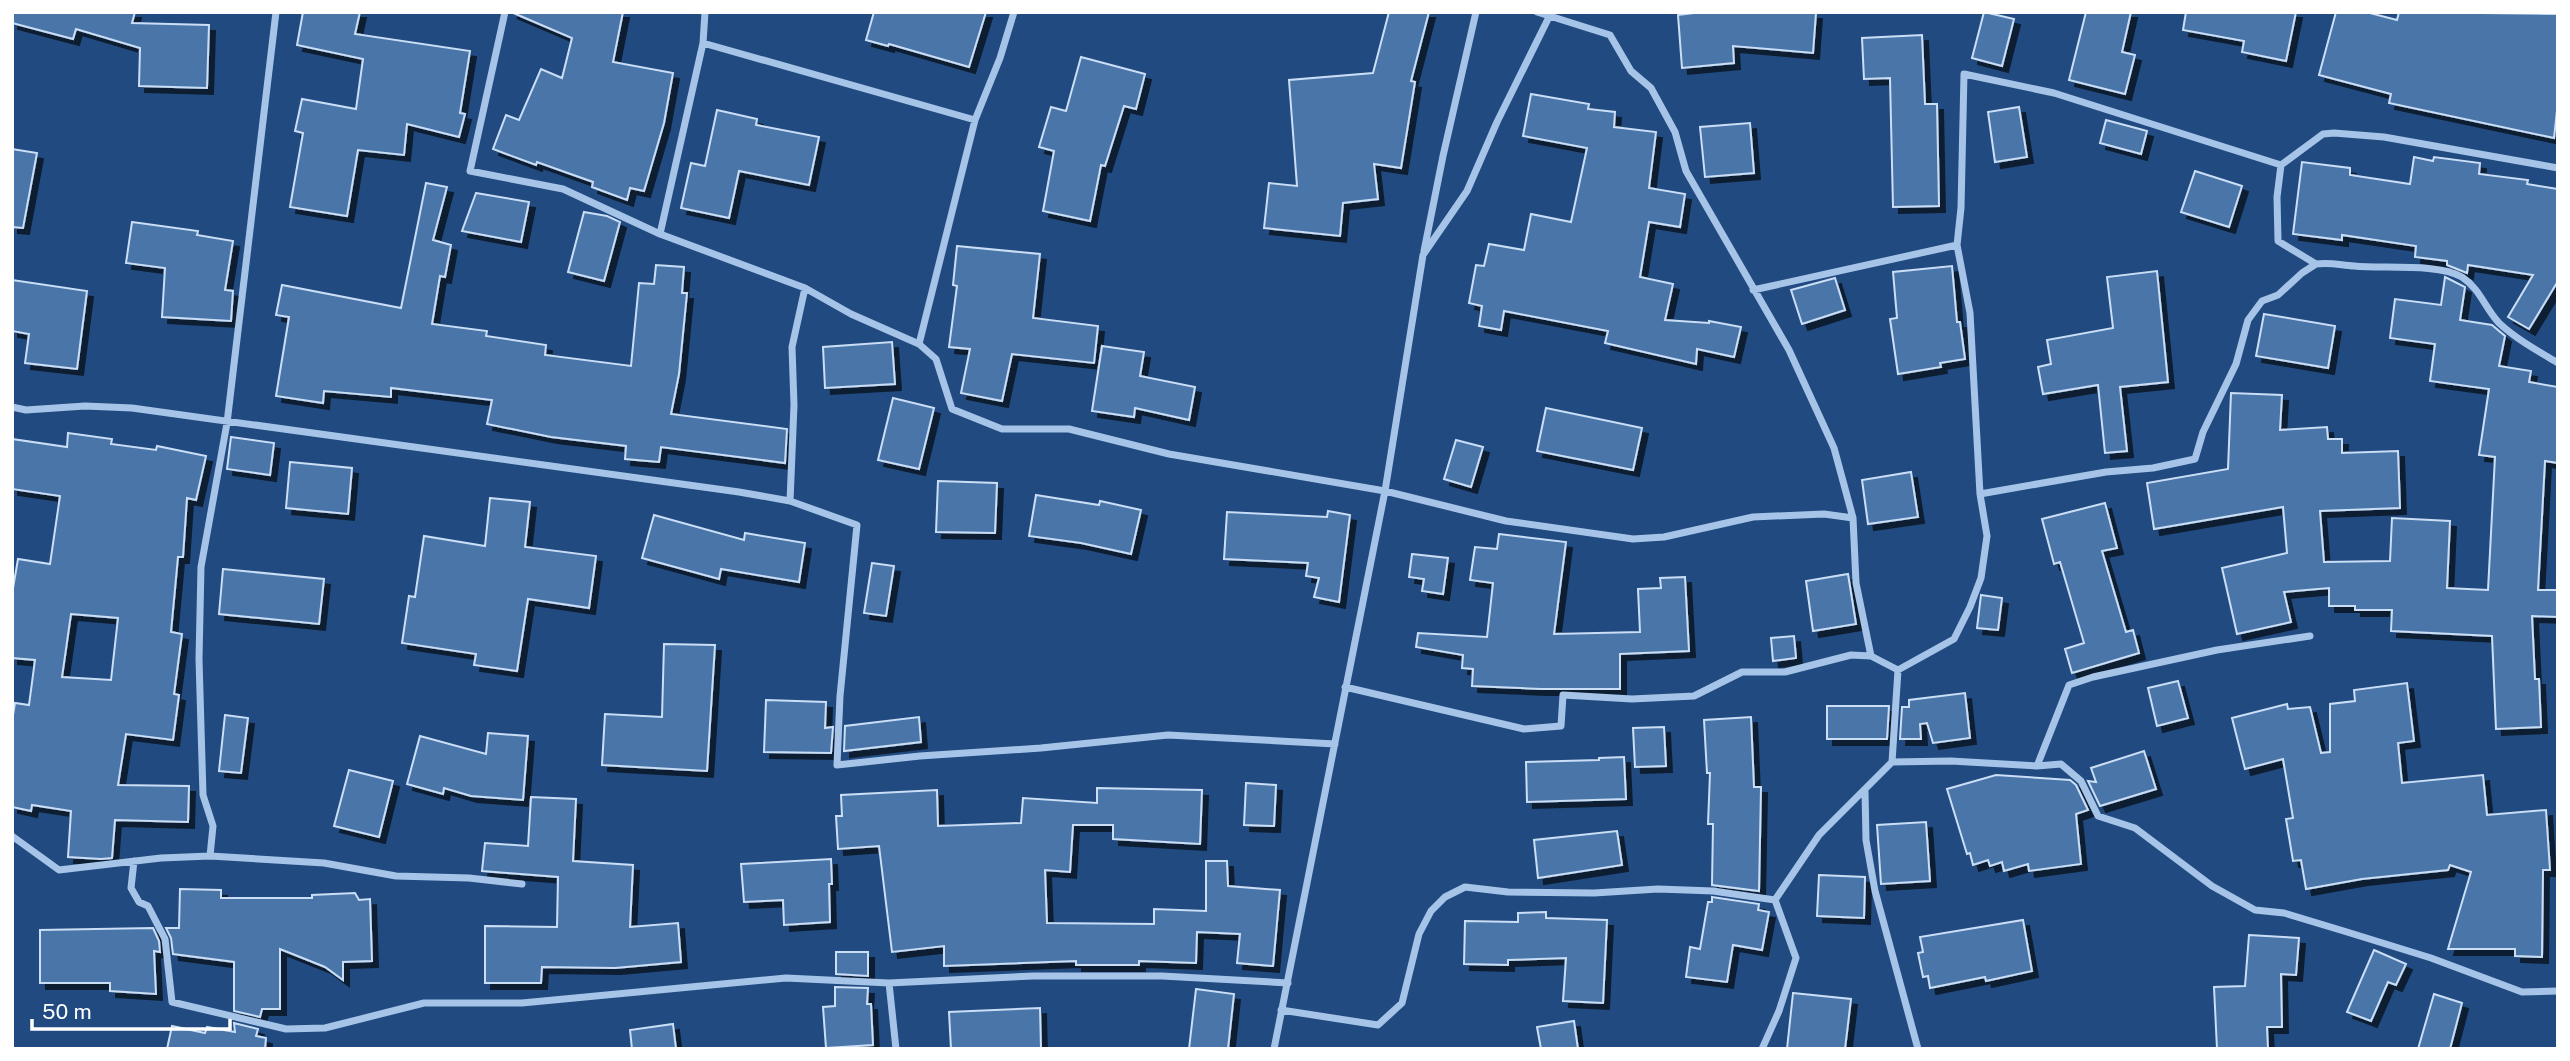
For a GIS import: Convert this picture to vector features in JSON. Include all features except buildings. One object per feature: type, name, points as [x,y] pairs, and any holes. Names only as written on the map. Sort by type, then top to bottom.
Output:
[{"type":"street","points":[[210,856],[213,826],[203,795],[199,659],[201,567],[227,423],[276,12]]},
{"type":"street","points":[[505,12],[470,171],[564,190],[660,233],[805,288],[851,314],[919,344],[936,359],[952,409],[1002,429],[1069,429],[1170,453],[1385,491],[1506,521],[1633,538],[1664,537],[1753,517],[1824,514],[1853,518]]},
{"type":"street","points":[[660,233],[703,43],[705,12]]},
{"type":"street","points":[[919,344],[975,120],[1000,58],[1014,12]]},
{"type":"street","points":[[1274,1049],[1385,491],[1423,256],[1448,129],[1476,12]]},
{"type":"street","points":[[1536,12],[1610,35],[1630,71],[1651,88],[1675,132],[1686,171],[1789,349],[1810,390],[1834,448],[1853,518],[1856,583],[1871,656]]},
{"type":"street","points":[[1423,256],[1467,191],[1497,122],[1550,15]]},
{"type":"street","points":[[703,43],[975,120]]},
{"type":"street","points":[[1898,670],[1954,639],[1981,578],[1987,536],[1980,494],[1970,313],[1957,245],[1961,208],[1964,74],[2054,93],[2281,165]]},
{"type":"street","points":[[2316,264],[2278,241],[2277,197],[2281,165],[2323,134],[2384,138],[2558,168]]},
{"type":"street","points":[[1753,290],[1957,245]]},
{"type":"street","points":[[1980,494],[2106,471],[2153,468],[2195,459],[2203,432],[2236,364],[2248,320],[2262,301],[2278,295],[2316,264],[2331,262],[2354,266],[2431,270],[2460,276],[2479,291],[2498,322],[2558,363]]},
{"type":"street","points":[[790,501],[794,405],[792,347],[805,288]]},
{"type":"street","points":[[12,407],[26,410],[85,406],[132,408],[790,501],[857,525],[840,696],[837,765],[1168,735],[1335,744]]},
{"type":"street","points":[[2037,766],[2069,685],[2093,677],[2217,650],[2309,636]]},
{"type":"street","points":[[1345,687],[1524,729],[1561,726],[1563,695],[1632,699],[1694,696],[1742,672],[1785,673],[1852,655],[1871,656],[1898,670]]},
{"type":"street","points":[[1775,900],[1819,835],[1892,762],[1898,670]]},
{"type":"street","points":[[1892,762],[1951,761],[2037,766],[2061,764],[2081,780],[2098,816],[2135,828],[2212,886],[2255,910],[2284,913],[2359,935],[2522,992],[2558,991]]},
{"type":"street","points":[[1865,791],[1866,840],[1875,891],[1918,1049]]},
{"type":"street","points":[[12,836],[59,870],[210,856],[324,863],[396,876],[469,878],[522,884]]},
{"type":"street","points":[[134,861],[131,888],[139,902],[148,906],[165,939],[172,1002],[286,1028],[325,1028],[424,1003],[522,1003],[786,978],[889,983],[1032,976],[1136,976],[1288,983]]},
{"type":"street","points":[[1281,1010],[1378,1026],[1402,1003],[1419,934],[1431,911],[1444,897],[1465,887],[1508,892],[1594,893],[1658,889],[1713,891],[1775,900]]},
{"type":"street","points":[[1762,1049],[1779,1011],[1796,958],[1775,900]]},
{"type":"street","points":[[889,983],[896,1049]]}]
